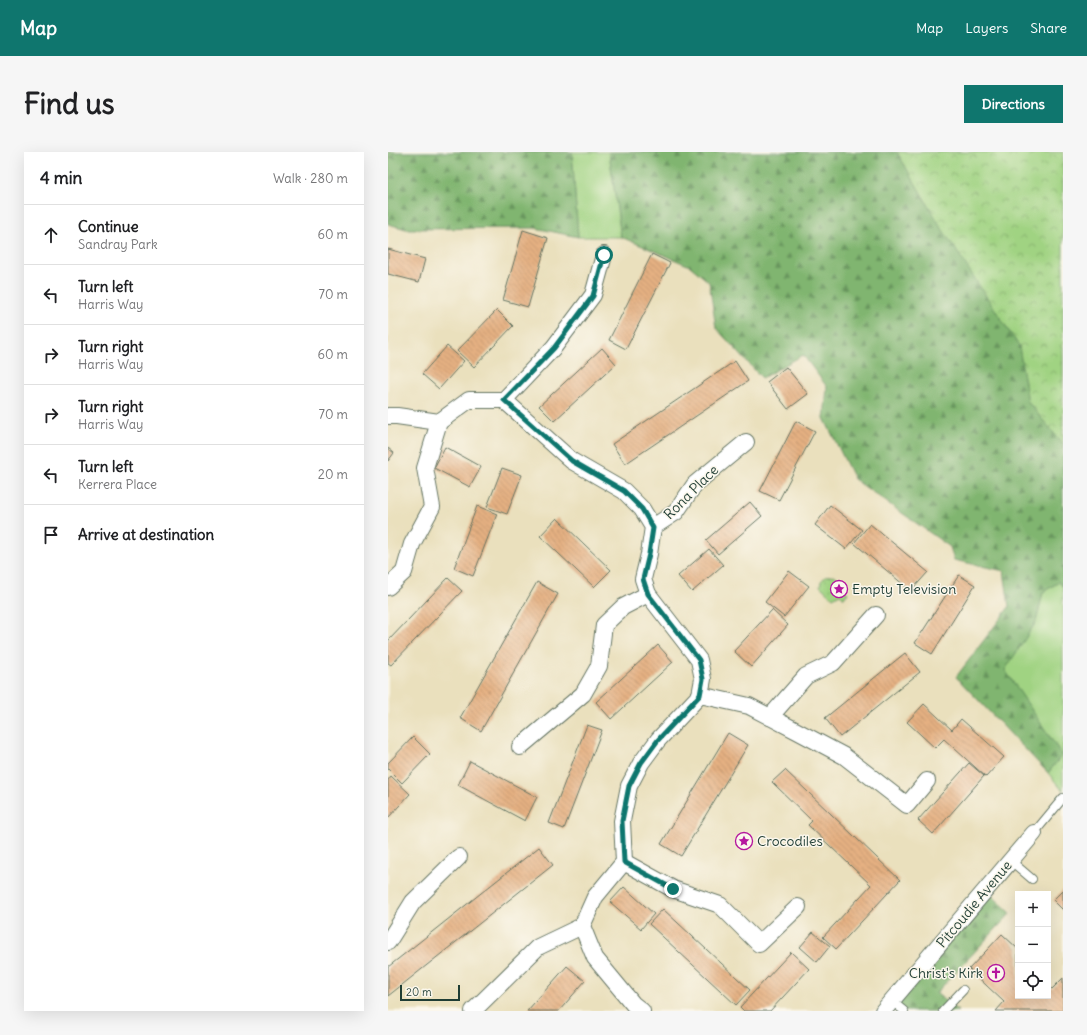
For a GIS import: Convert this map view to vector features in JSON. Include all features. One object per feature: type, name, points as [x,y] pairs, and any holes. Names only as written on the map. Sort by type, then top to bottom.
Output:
[{"type":"street","points":[[504,400],[554,348],[593,296],[604,255]]},
{"type":"street","points":[[388,587],[404,572],[412,544],[432,507],[425,468],[439,422],[469,400],[504,400],[572,461],[624,491],[642,509],[653,528],[643,579],[648,594],[699,660],[703,679],[700,695],[658,740],[641,763],[629,786],[622,821],[624,862],[595,897],[582,926],[538,947],[473,1011]]},
{"type":"street","points":[[388,416],[439,422]]},
{"type":"street","name":"Rona Place","points":[[653,528],[676,512],[695,484],[746,442]]},
{"type":"street","points":[[520,747],[583,694],[599,666],[604,625],[623,607],[648,594]]},
{"type":"street","points":[[770,717],[806,676],[833,663],[876,615]]},
{"type":"street","points":[[700,695],[748,706],[844,756],[906,805],[927,781]]},
{"type":"street","name":"Pitcoudie Avenue","points":[[893,1008],[1034,833]]},
{"type":"street","points":[[388,942],[413,902],[460,857]]},
{"type":"street","points":[[624,862],[673,889],[720,905],[759,944],[798,907]]},
{"type":"street","points":[[582,926],[595,958],[633,1009]]},
{"type":"lane","points":[[1034,833],[1063,798]]},
{"type":"lane","points":[[1010,861],[1032,879]]},
{"type":"lane","points":[[943,1011],[963,990]]},
{"type":"green space","points":[[388,152],[572,152],[578,237],[535,228],[406,229],[388,224]]},
{"type":"green space","points":[[572,152],[609,152],[621,237],[578,237]]},
{"type":"green space","points":[[609,152],[897,152],[941,227],[1019,346],[1028,402],[1063,444],[1063,587],[1059,582],[1043,592],[1036,622],[1005,670],[1062,755],[1048,773],[956,677],[1009,607],[1004,571],[954,560],[950,547],[854,479],[824,418],[827,387],[803,355],[762,378],[716,328],[709,282],[690,266],[621,237]]},
{"type":"green space","points":[[897,152],[1063,152],[1063,444],[1028,402],[1019,346],[941,227]]},
{"type":"green space","points":[[834,575],[841,580],[844,590],[848,593],[844,598],[840,594],[833,598],[820,586],[821,581],[826,576]]},
{"type":"green space","points":[[1059,582],[1063,587],[1063,791],[1048,773],[1062,755],[1004,670],[1036,622],[1043,592]]},
{"type":"green space","points":[[986,890],[1011,913],[936,993],[958,1011],[904,1011],[892,1001]]},
{"type":"building","points":[[523,230],[548,238],[528,307],[503,300]]},
{"type":"building","points":[[388,249],[425,259],[419,282],[388,274]]},
{"type":"building","points":[[652,254],[670,263],[626,349],[609,340]]},
{"type":"building","points":[[497,310],[513,326],[474,367],[457,351]]},
{"type":"building","points":[[447,346],[464,361],[439,389],[422,374]]},
{"type":"building","points":[[602,348],[616,364],[554,421],[539,406]]},
{"type":"building","points":[[735,361],[748,381],[625,464],[612,444]]},
{"type":"building","points":[[786,367],[808,394],[788,409],[767,382]]},
{"type":"building","points":[[796,421],[815,431],[779,500],[760,491]]},
{"type":"building","points":[[445,447],[481,467],[470,487],[434,468]]},
{"type":"building","points":[[388,448],[394,453],[388,461]]},
{"type":"building","points":[[502,468],[522,475],[507,514],[487,507]]},
{"type":"building","points":[[750,502],[762,516],[718,554],[706,540]]},
{"type":"building","points":[[830,505],[862,530],[846,549],[815,525]]},
{"type":"building","points":[[477,506],[497,514],[473,576],[454,568]]},
{"type":"building","points":[[557,518],[611,570],[594,587],[540,536]]},
{"type":"building","points":[[870,524],[928,572],[911,591],[854,543]]},
{"type":"building","points":[[709,549],[723,565],[692,592],[678,576]]},
{"type":"building","points":[[789,571],[809,586],[784,617],[765,602]]},
{"type":"building","points":[[959,575],[975,585],[932,654],[915,643]]},
{"type":"building","points":[[448,578],[462,591],[391,665],[388,663],[388,641]]},
{"type":"building","points":[[537,582],[558,594],[481,731],[460,718]]},
{"type":"building","points":[[772,610],[788,625],[751,667],[734,651]]},
{"type":"building","points":[[658,645],[673,662],[611,719],[596,702]]},
{"type":"building","points":[[905,653],[920,672],[840,737],[825,718]]},
{"type":"building","points":[[924,704],[952,730],[961,719],[1004,757],[986,777],[944,739],[935,748],[907,722]]},
{"type":"building","points":[[587,725],[602,730],[564,829],[549,823]]},
{"type":"building","points":[[728,733],[748,745],[681,856],[661,844]]},
{"type":"building","points":[[413,737],[430,754],[402,783],[388,769],[388,763]]},
{"type":"building","points":[[470,761],[537,797],[525,821],[458,785]]},
{"type":"building","points":[[969,763],[984,776],[933,834],[918,820]]},
{"type":"building","points":[[785,770],[900,880],[836,949],[823,937],[871,885],[808,825],[812,821],[772,782]]},
{"type":"building","points":[[391,776],[410,794],[388,818],[388,780]]},
{"type":"building","points":[[539,847],[553,865],[388,996],[388,967]]},
{"type":"building","points":[[624,887],[654,914],[641,929],[610,902]]},
{"type":"building","points":[[1063,890],[1063,910],[1053,900]]},
{"type":"building","points":[[663,909],[750,990],[736,1005],[649,924]]},
{"type":"building","points":[[813,932],[830,946],[817,962],[800,947]]},
{"type":"building","name":"Christ's Kirk","points":[[1002,934],[1015,946],[1015,999],[1051,999],[1051,988],[1052,989],[1063,978],[1063,1011],[996,1011],[1004,1002],[969,969]]},
{"type":"building","points":[[791,952],[809,969],[770,1011],[744,1011],[740,1007]]},
{"type":"building","points":[[567,966],[585,981],[559,1011],[527,1011]]},
{"type":"place","name":"Empty Television","points":[[839,589]]},
{"type":"place","name":"Crocodiles","points":[[744,841]]},
{"type":"place","name":"Christ's Kirk","points":[[996,973]]},
{"type":"route","points":[[604,255],[593,296],[554,348],[504,400],[572,461],[624,491],[642,509],[653,528],[643,579],[648,594],[699,660],[703,679],[700,695],[658,740],[641,763],[629,786],[622,821],[624,862],[673,889]]}]
